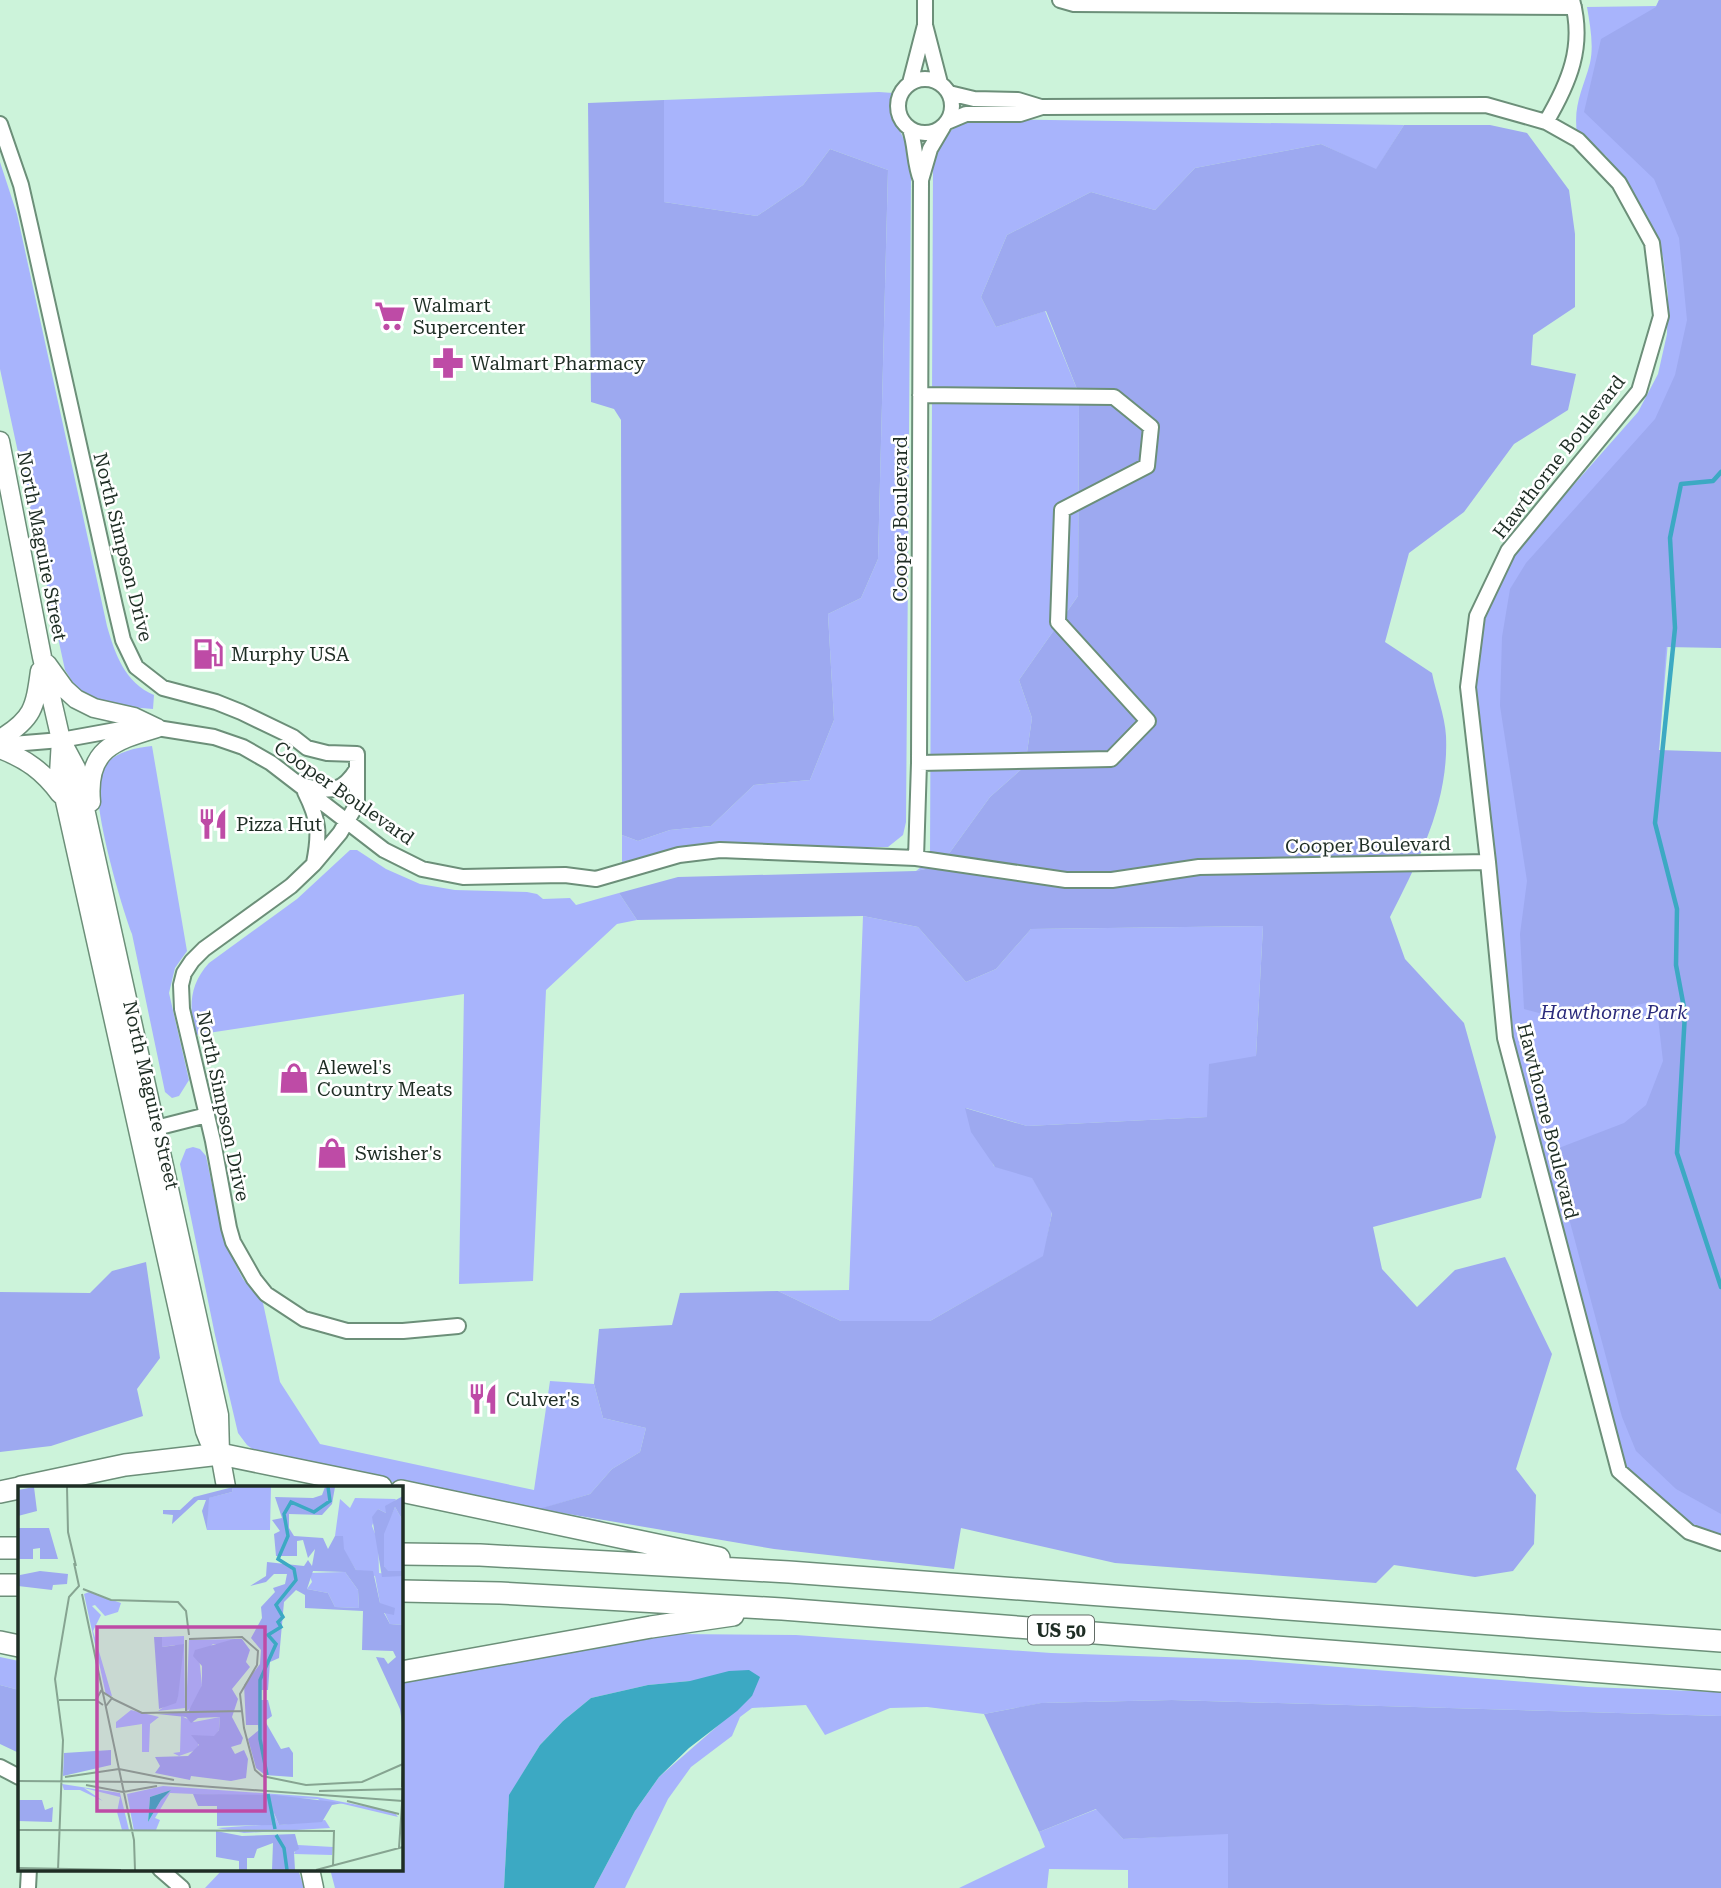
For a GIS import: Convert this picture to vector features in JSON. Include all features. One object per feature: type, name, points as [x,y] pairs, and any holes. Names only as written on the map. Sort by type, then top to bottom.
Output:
[{"type":"highway","points":[[29,1486],[125,1465],[220,1454],[376,1486]]},
{"type":"highway","points":[[0,1492],[18,1488]]},
{"type":"highway","points":[[402,1491],[789,1572]]},
{"type":"highway","points":[[0,1548],[18,1548]]},
{"type":"highway","name":"US 50","points":[[402,1554],[480,1555],[789,1572],[1721,1641]]},
{"type":"highway","points":[[0,1585],[18,1585]]},
{"type":"highway","name":"US 50","points":[[402,1591],[500,1593],[782,1609],[1721,1681]]},
{"type":"highway","points":[[402,1672],[651,1627],[782,1609]]},
{"type":"highway","points":[[0,1642],[18,1646]]},
{"type":"main road","name":"North Maguire Street","points":[[0,441],[42,657],[61,740],[76,768],[219,1415],[220,1454],[226,1486]]},
{"type":"main road","points":[[42,657],[65,689],[76,699],[94,708],[134,717],[158,728]]},
{"type":"main road","points":[[0,739],[24,723],[32,709],[37,695],[42,657]]},
{"type":"main road","points":[[91,837],[89,785],[94,766],[103,752],[120,739],[158,728]]},
{"type":"main road","name":"North Maguire Street","points":[[61,740],[58,774],[205,1431],[209,1441],[220,1454]]},
{"type":"main road","points":[[0,747],[24,758],[38,769],[64,799]]},
{"type":"main road","points":[[310,1870],[314,1888]]},
{"type":"street","points":[[925,0],[925,25],[910,83],[899,97],[898,106],[900,115],[910,128],[928,133],[946,124],[953,107],[936,73],[933,47],[925,25]]},
{"type":"street","points":[[1060,0],[1074,4],[1573,3],[1576,15],[1574,60],[1565,89],[1546,122]]},
{"type":"street","points":[[910,83],[925,79],[945,88]]},
{"type":"street","name":"Hawthorne Boulevard","points":[[945,88],[974,99],[1018,100],[1042,107],[1486,105],[1546,122],[1578,139],[1619,183],[1652,243],[1661,316],[1639,391],[1508,551],[1477,616],[1468,687],[1505,1038],[1619,1471],[1689,1532],[1721,1543]]},
{"type":"street","name":"Hawthorne Boulevard","points":[[946,124],[966,114],[1020,114],[1042,107]]},
{"type":"street","name":"North Simpson Drive","points":[[0,124],[21,185],[114,606],[123,640],[136,667],[163,688],[198,696],[241,712],[293,737],[307,748],[327,753],[357,754],[357,804],[348,822],[314,864],[291,886],[204,949],[184,973],[181,985],[182,1009],[233,1242],[266,1294],[304,1319],[347,1331],[402,1331],[458,1326]]},
{"type":"street","name":"Cooper Boulevard","points":[[916,858],[919,764],[921,180],[930,149],[946,124]]},
{"type":"street","name":"Cooper Boulevard","points":[[910,128],[921,180]]},
{"type":"street","points":[[919,764],[1111,760],[1148,721],[1058,622],[1062,510],[1147,466],[1151,427],[1114,397],[920,395]]},
{"type":"street","name":"Cooper Boulevard","points":[[0,747],[61,740],[103,731],[158,728],[214,737],[243,747],[271,763],[384,850],[422,869],[463,877],[565,875],[596,879],[679,855],[720,850],[916,858],[1066,880],[1112,880],[1199,867],[1488,862]]},
{"type":"street","points":[[301,785],[330,790],[349,782],[357,769]]},
{"type":"street","points":[[301,785],[317,820],[318,844],[314,864]]},
{"type":"street","points":[[156,1128],[207,1115]]},
{"type":"street","points":[[0,1767],[18,1776]]},
{"type":"street","points":[[28,1888],[29,1870]]},
{"type":"street","points":[[161,1870],[181,1888]]},
{"type":"green space","name":"Hawthorne Park","points":[[1659,0],[1721,0],[1659,750],[1721,987],[1721,1535],[1696,1528],[1629,1475],[1615,1452],[1505,1018],[1474,662],[1488,599],[1504,570],[1533,531],[1638,412],[1658,374],[1667,334],[1668,295],[1663,257],[1649,219],[1629,185],[1606,156],[1577,134],[1576,123],[1591,56],[1587,7],[1656,6]]},
{"type":"green space","points":[[893,93],[892,114],[908,150],[911,176],[906,822],[903,835],[888,847],[694,847],[622,862],[622,835],[638,841],[670,830],[711,826],[754,785],[810,780],[834,720],[828,614],[861,598],[878,559],[888,170],[830,149],[803,185],[757,216],[664,202],[664,100]]},
{"type":"green space","points":[[981,119],[1404,125],[1376,170],[1321,144],[1195,168],[1155,210],[1091,192],[1007,235],[981,297],[996,327],[1045,311],[1079,394],[1078,596],[1019,680],[1032,718],[1025,766],[990,797],[940,866],[916,871],[925,864],[930,854],[933,168],[939,147],[947,134],[961,125]]},
{"type":"green space","points":[[0,162],[17,214],[107,626],[118,657],[128,675],[144,690],[154,695],[153,709],[106,705],[79,692],[65,670],[0,369]]},
{"type":"green space","points":[[152,746],[187,951],[175,968],[169,993],[189,1080],[179,1096],[172,1098],[165,1092],[132,934],[121,901],[99,808],[99,776],[107,762],[136,748]]},
{"type":"green space","points":[[350,850],[357,850],[386,869],[420,884],[455,890],[527,892],[537,894],[543,899],[570,898],[576,905],[619,893],[637,920],[617,924],[546,990],[533,1281],[459,1284],[464,994],[195,1035],[192,997],[202,971],[209,963],[297,899]]},
{"type":"green space","points":[[863,916],[918,927],[966,982],[996,969],[1031,929],[1263,926],[1256,1056],[1208,1117],[1027,1126],[966,1108],[994,1166],[1032,1177],[1052,1212],[1044,1256],[930,1321],[841,1321],[778,1291],[849,1290]]},
{"type":"green space","points":[[186,1149],[200,1149],[206,1156],[224,1242],[243,1279],[263,1303],[280,1382],[320,1444],[534,1490],[550,1381],[594,1384],[603,1418],[646,1428],[640,1452],[612,1469],[590,1494],[541,1509],[603,1521],[604,1527],[255,1451],[247,1445],[238,1433],[180,1164]]},
{"type":"green space","points":[[674,1634],[796,1635],[1051,1653],[1251,1660],[1588,1687],[1721,1692],[1721,1716],[1172,1700],[1042,1703],[984,1714],[927,1707],[890,1708],[825,1735],[806,1705],[752,1708],[740,1717],[732,1736],[691,1767],[668,1799],[625,1888],[594,1888],[635,1811],[659,1777],[752,1696],[690,1681],[648,1685],[591,1698],[540,1745],[509,1796],[504,1888],[335,1888],[330,1870],[402,1870],[402,1683],[632,1638]]},
{"type":"green space","points":[[0,1657],[18,1661],[18,1690],[0,1685]]},
{"type":"green space","points":[[1097,1809],[1123,1839],[1229,1833],[1228,1888],[1128,1888],[1128,1870],[1049,1869],[1047,1888],[959,1888],[1045,1847],[1039,1832]]},
{"type":"green space","points":[[222,1870],[298,1870],[304,1888],[205,1888]]},
{"type":"shaded area","name":"Hawthorne Park","points":[[1659,0],[1721,0],[1721,648],[1666,647],[1659,750],[1721,752],[1721,1514],[1676,1489],[1636,1451],[1622,1417],[1551,1151],[1624,1123],[1646,1105],[1663,1061],[1656,1001],[1565,1020],[1524,1009],[1520,934],[1527,881],[1500,706],[1502,637],[1510,589],[1526,563],[1655,419],[1675,375],[1687,320],[1679,238],[1654,179],[1584,112],[1601,39],[1656,7]]},
{"type":"shaded area","points":[[664,100],[664,202],[757,216],[803,185],[830,149],[888,170],[878,559],[861,598],[828,614],[834,720],[810,780],[754,785],[711,826],[670,830],[638,841],[622,835],[621,420],[614,409],[591,402],[588,103]]},
{"type":"shaded area","points":[[1404,125],[1490,125],[1527,133],[1569,190],[1575,234],[1575,307],[1533,335],[1531,365],[1576,374],[1568,410],[1514,444],[1464,512],[1409,553],[1385,642],[1432,673],[1446,736],[1443,784],[1430,830],[1390,917],[1405,959],[1464,1023],[1496,1137],[1481,1198],[1373,1227],[1382,1269],[1417,1307],[1455,1270],[1505,1257],[1552,1354],[1516,1469],[1536,1495],[1534,1544],[1513,1571],[1475,1577],[1394,1565],[1376,1583],[1115,1563],[961,1528],[954,1569],[774,1549],[539,1509],[590,1494],[612,1469],[640,1452],[646,1428],[603,1418],[594,1384],[599,1329],[672,1325],[680,1293],[778,1291],[841,1321],[930,1321],[1043,1256],[1052,1213],[1032,1178],[995,1167],[971,1132],[965,1108],[1027,1126],[1207,1117],[1209,1064],[1256,1056],[1263,926],[1031,929],[996,969],[966,982],[918,927],[863,916],[637,920],[619,893],[678,877],[916,871],[940,866],[990,797],[1025,766],[1032,718],[1019,680],[1078,596],[1079,394],[1046,311],[996,327],[981,297],[1007,235],[1091,192],[1155,210],[1195,168],[1321,144],[1376,169]]},
{"type":"shaded area","points":[[146,1262],[160,1358],[137,1389],[143,1416],[51,1446],[0,1452],[0,1292],[90,1293],[112,1271]]},
{"type":"shaded area","points":[[749,1670],[760,1677],[752,1696],[689,1748],[659,1777],[635,1811],[594,1888],[504,1888],[509,1795],[540,1745],[563,1721],[591,1698],[648,1685],[690,1681],[729,1671]]},
{"type":"shaded area","points":[[0,1685],[18,1690],[18,1753],[0,1744]]},
{"type":"shaded area","points":[[1172,1700],[1721,1716],[1721,1888],[1228,1888],[1228,1834],[1123,1839],[1096,1809],[1039,1832],[984,1714],[1041,1703]]},
{"type":"waterway","points":[[1721,472],[1713,481],[1681,484],[1670,538],[1675,628],[1655,823],[1677,909],[1676,965],[1685,1013],[1677,1153],[1721,1287]]},
{"type":"place","name":"Walmart Supercenter","points":[[390,316]]},
{"type":"place","name":"Walmart Pharmacy","points":[[448,363]]},
{"type":"place","name":"Murphy USA","points":[[208,654]]},
{"type":"place","name":"Pizza Hut","points":[[213,824]]},
{"type":"place","name":"Alewel's Country Meats","points":[[294,1078]]},
{"type":"place","name":"Swisher's","points":[[332,1153]]},
{"type":"place","name":"Culver's","points":[[483,1399]]}]
